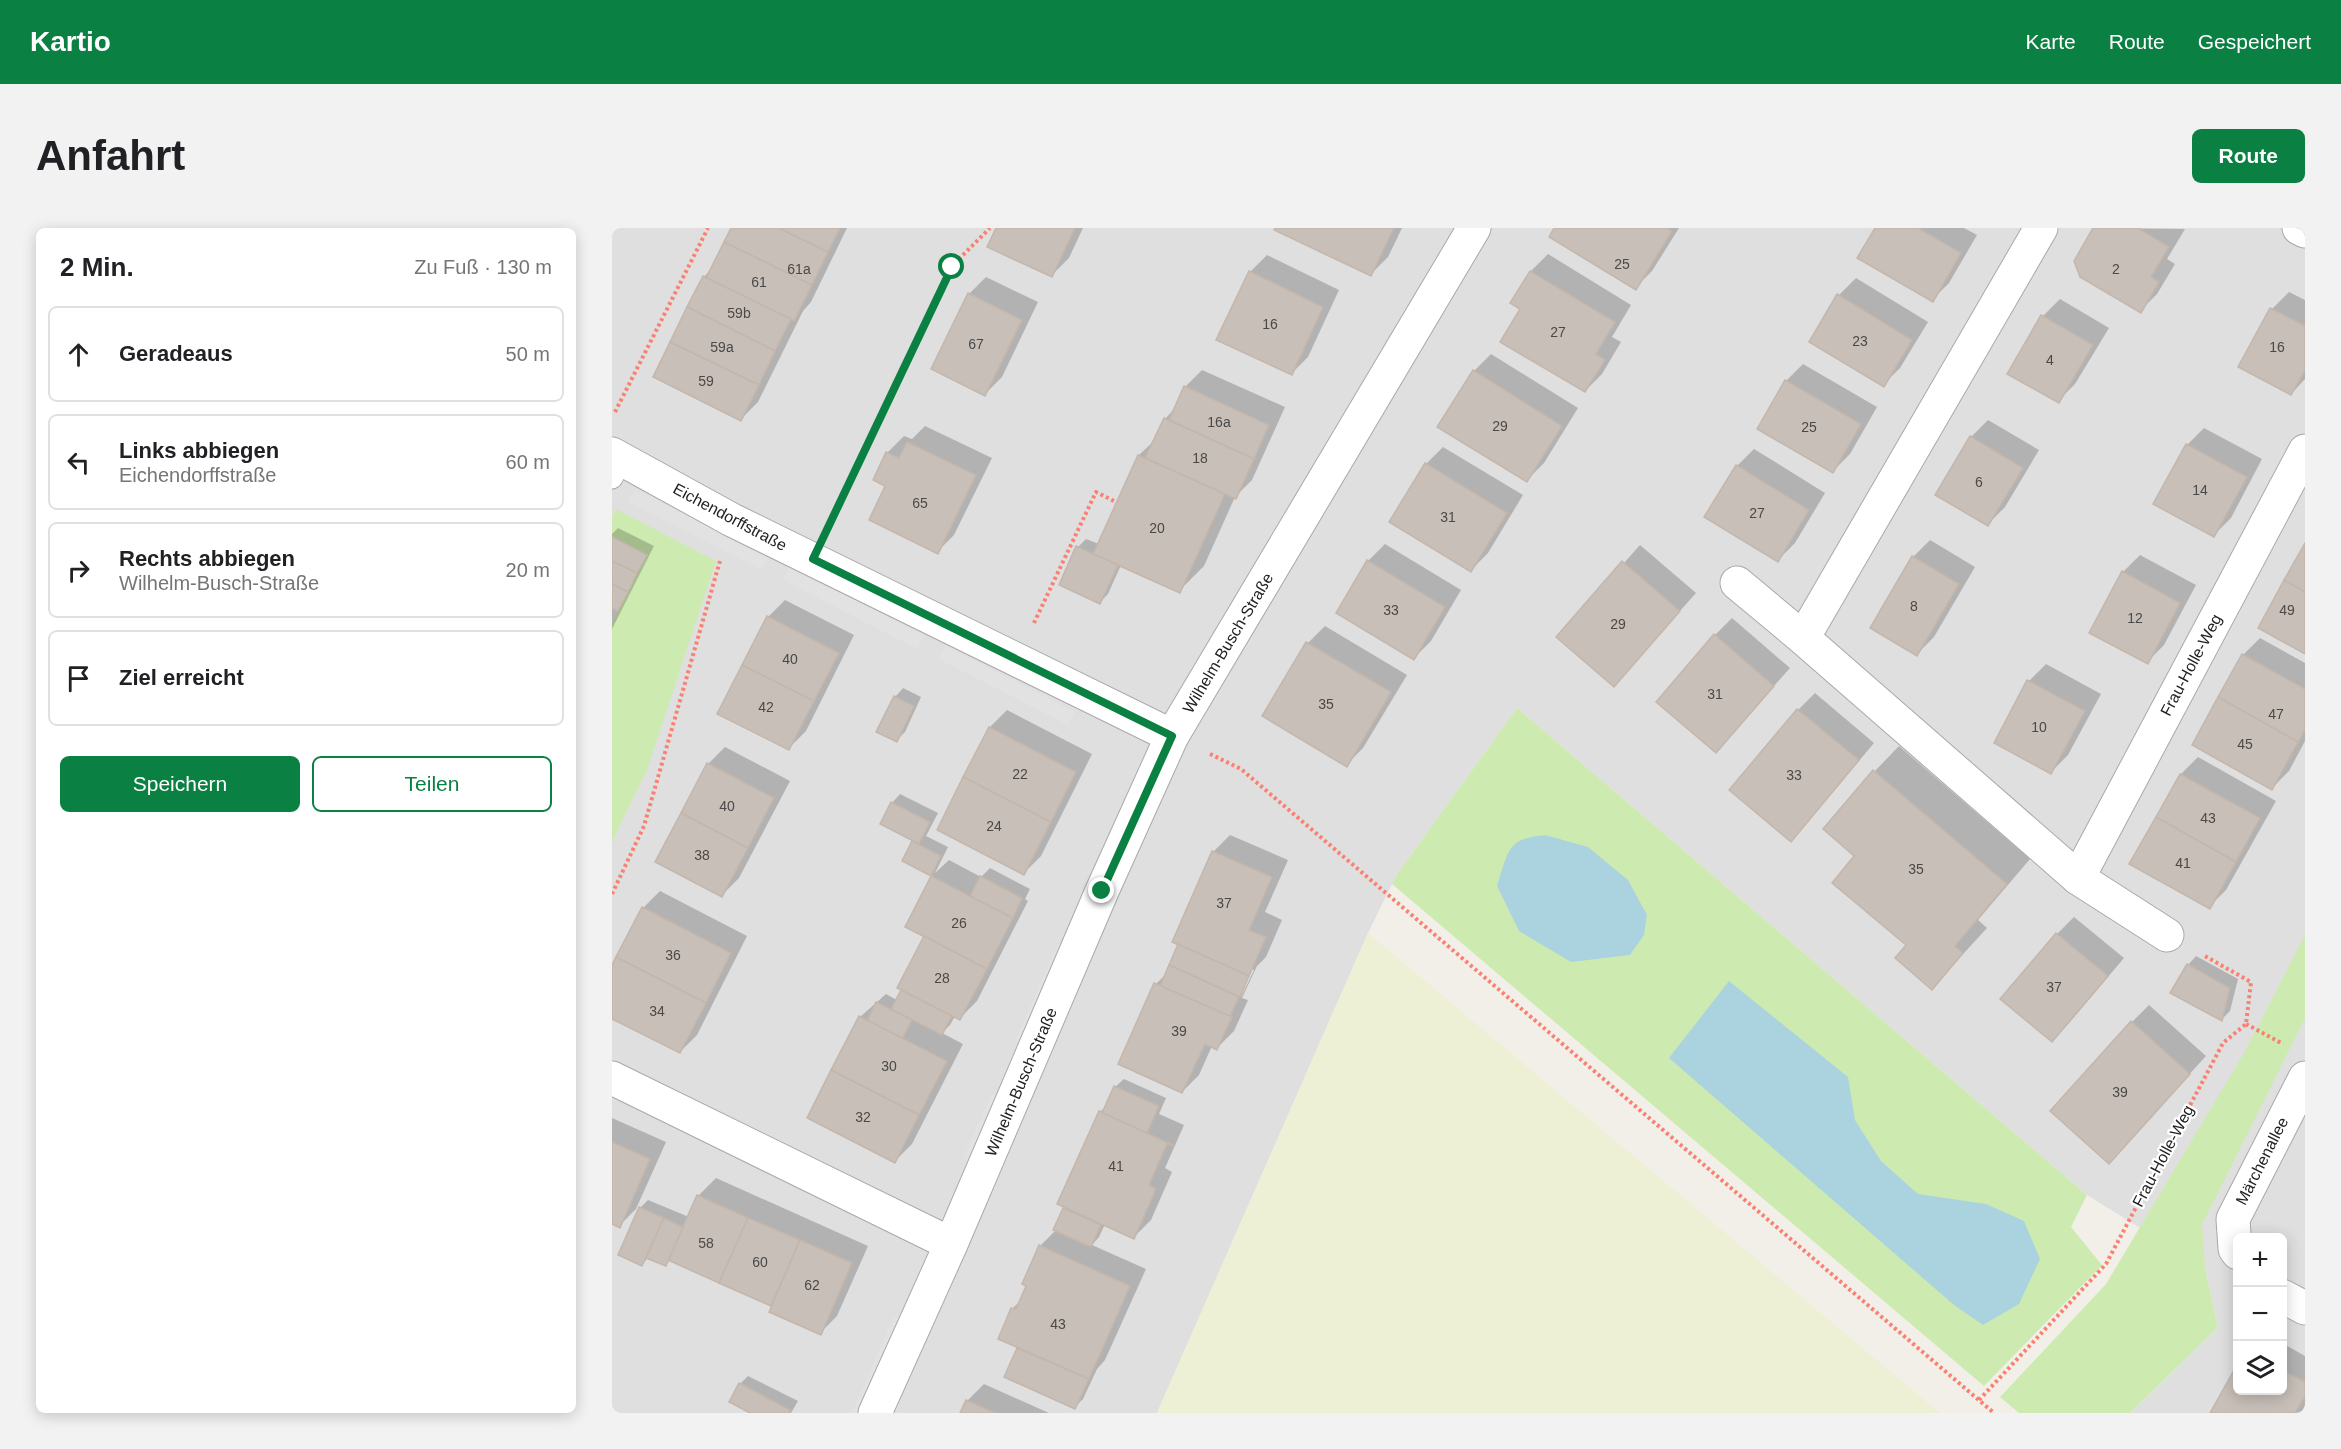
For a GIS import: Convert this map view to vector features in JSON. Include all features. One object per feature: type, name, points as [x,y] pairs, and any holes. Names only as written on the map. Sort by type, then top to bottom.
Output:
[{"type":"street","name":"Wilhelm-Busch-Straße","points":[[875,1413],[951,1244],[1102,891],[1172,736],[1474,228]]},
{"type":"street","points":[[1803,638],[2041,228]]},
{"type":"street","points":[[2299,228],[2305,231]]},
{"type":"street","name":"Frau-Holle-Weg","points":[[2078,878],[2305,451]]},
{"type":"street","name":"Eichendorffstraße","points":[[615,464],[1172,736]]},
{"type":"street","points":[[1737,583],[2078,878],[2167,935]]},
{"type":"street","points":[[612,1078],[951,1244]]},
{"type":"street","name":"Märchenallee","points":[[2235,1233],[2234,1219],[2305,1078]]},
{"type":"street","points":[[2287,1298],[2305,1308]]},
{"type":"path","points":[[612,417],[708,228]]},
{"type":"path","points":[[813,559],[952,267],[990,228]]},
{"type":"path","points":[[1017,660],[1096,492],[1116,502]]},
{"type":"path","points":[[612,894],[644,826],[732,520]]},
{"type":"path","points":[[1172,736],[1241,769],[1994,1413]]},
{"type":"path","points":[[2167,935],[2251,982],[2247,1024],[2286,1046]]},
{"type":"path","name":"Frau-Holle-Weg","points":[[1979,1400],[2106,1264],[2223,1043],[2247,1024]]},
{"type":"shaded area","points":[[612,228],[2305,228],[2305,1413],[2130,1413],[2218,1327],[2205,1268],[2087,1195],[1517,708],[1397,874],[1368,933],[1157,1413],[612,1413]]},
{"type":"shaded area","points":[[635,489],[769,557],[762,570],[628,502]]},
{"type":"shaded area","points":[[789,567],[924,635],[917,649],[783,580]]},
{"type":"shaded area","points":[[945,646],[1075,712],[1068,725],[939,659]]},
{"type":"shaded area","points":[[1058,944],[1070,950],[1027,1046],[1015,1041]]},
{"type":"shaded area","points":[[992,1094],[1004,1099],[975,1164],[963,1158]]},
{"type":"shaded area","points":[[894,1316],[906,1322],[866,1413],[852,1413]]},
{"type":"green space","points":[[616,509],[716,561],[648,767],[612,842],[612,624],[647,555],[612,537],[612,517]]},
{"type":"green space","points":[[1517,708],[2087,1195],[2071,1227],[2102,1265],[1984,1386],[1392,884]]},
{"type":"green space","points":[[1368,933],[1940,1413],[1157,1413]]},
{"type":"green space","points":[[2305,935],[2305,1018],[2202,1225],[2205,1268],[2218,1327],[2130,1413],[2019,1413],[2000,1397],[2106,1284],[2244,1053]]},
{"type":"water","points":[[1545,835],[1588,847],[1628,880],[1647,915],[1644,935],[1630,955],[1571,962],[1519,931],[1497,886],[1510,849],[1523,840]]},
{"type":"water","points":[[1729,981],[1848,1077],[1855,1120],[1881,1161],[1918,1194],[1986,1204],[2024,1221],[2040,1259],[2019,1304],[1983,1325],[1954,1305],[1669,1058]]},
{"type":"building","points":[[731,228],[779,228],[828,252],[812,285],[724,242]]},
{"type":"building","points":[[779,228],[840,228],[828,252]]},
{"type":"building","points":[[996,228],[1075,228],[1052,277],[987,247]]},
{"type":"building","points":[[1275,228],[1394,228],[1371,276],[1274,230]]},
{"type":"building","points":[[1554,228],[1667,228],[1672,231],[1636,290],[1549,237]]},
{"type":"building","points":[[1875,228],[1918,228],[1961,253],[1933,302],[1857,258]]},
{"type":"building","points":[[2093,228],[2138,228],[2169,247],[2151,277],[2159,282],[2141,313],[2080,277],[2074,261]]},
{"type":"building","points":[[724,242],[812,285],[794,321],[706,278]]},
{"type":"building","points":[[1249,271],[1323,307],[1292,375],[1216,340]]},
{"type":"building","points":[[1530,271],[1615,322],[1596,354],[1605,360],[1585,392],[1500,342],[1520,309],[1510,303]]},
{"type":"building","points":[[703,276],[791,319],[775,351],[687,307]]},
{"type":"building","points":[[968,293],[1022,320],[985,396],[931,369]]},
{"type":"building","points":[[1837,294],[1912,340],[1884,387],[1809,342]]},
{"type":"building","points":[[687,307],[775,351],[759,385],[670,342]]},
{"type":"building","points":[[2270,308],[2305,326],[2305,370],[2291,395],[2238,367]]},
{"type":"building","points":[[2041,315],[2093,345],[2059,403],[2007,374]]},
{"type":"building","points":[[670,342],[759,385],[741,421],[653,377]]},
{"type":"building","points":[[1473,370],[1562,426],[1527,482],[1437,427]]},
{"type":"building","points":[[1785,380],[1861,424],[1833,473],[1757,429]]},
{"type":"building","points":[[1184,386],[1269,425],[1254,459],[1169,420]]},
{"type":"building","points":[[1164,418],[1254,459],[1236,499],[1145,458]]},
{"type":"building","points":[[1970,436],[2023,468],[1988,526],[1935,495]]},
{"type":"building","points":[[907,442],[976,475],[938,554],[869,520],[885,486],[873,480],[886,452],[899,458]]},
{"type":"building","points":[[2186,444],[2247,477],[2214,537],[2153,504]]},
{"type":"building","points":[[1138,455],[1225,494],[1180,593],[1093,554]]},
{"type":"building","points":[[1425,463],[1507,513],[1471,572],[1389,522]]},
{"type":"building","points":[[1736,465],[1809,510],[1778,562],[1704,517]]},
{"type":"building","points":[[612,537],[647,555],[637,573],[612,561]]},
{"type":"building","points":[[2305,543],[2305,592],[2284,580]]},
{"type":"building","points":[[1076,546],[1118,565],[1100,604],[1059,585]]},
{"type":"building","points":[[1912,556],[1959,584],[1917,656],[1870,628]]},
{"type":"building","points":[[1367,560],[1445,607],[1414,660],[1336,613]]},
{"type":"building","points":[[612,561],[637,573],[628,592],[612,584]]},
{"type":"building","points":[[1622,561],[1680,611],[1614,687],[1556,637]]},
{"type":"building","points":[[2122,571],[2180,603],[2148,664],[2089,633]]},
{"type":"building","points":[[2284,580],[2305,592],[2305,654],[2258,628]]},
{"type":"building","points":[[612,584],[628,592],[618,611],[612,609]]},
{"type":"building","points":[[767,616],[839,653],[814,701],[742,665]]},
{"type":"building","points":[[1714,634],[1774,686],[1716,753],[1656,702]]},
{"type":"building","points":[[1306,642],[1391,692],[1347,767],[1262,716]]},
{"type":"building","points":[[2242,654],[2305,689],[2305,730],[2298,742],[2218,697]]},
{"type":"building","points":[[742,665],[814,701],[789,750],[717,714]]},
{"type":"building","points":[[2027,680],[2085,711],[2051,774],[1994,743]]},
{"type":"building","points":[[894,696],[914,706],[897,742],[876,732]]},
{"type":"building","points":[[2218,697],[2298,742],[2272,790],[2192,745]]},
{"type":"building","points":[[1797,709],[1859,760],[1791,842],[1729,790]]},
{"type":"building","points":[[989,727],[1076,772],[1051,822],[963,777]]},
{"type":"building","points":[[707,763],[774,798],[748,848],[681,813]]},
{"type":"building","points":[[1873,770],[2007,884],[1955,946],[1963,953],[1932,990],[1895,958],[1906,945],[1832,883],[1854,856],[1823,829]]},
{"type":"building","points":[[2180,774],[2260,818],[2236,862],[2156,817]]},
{"type":"building","points":[[963,777],[1051,822],[1024,875],[937,830]]},
{"type":"building","points":[[891,802],[930,822],[919,844],[880,824]]},
{"type":"building","points":[[681,813],[748,848],[722,897],[655,862]]},
{"type":"building","points":[[2156,817],[2236,862],[2210,909],[2129,864]]},
{"type":"building","points":[[912,841],[941,856],[931,876],[902,861]]},
{"type":"building","points":[[1212,851],[1272,877],[1249,930],[1266,937],[1249,976],[1172,942]]},
{"type":"building","points":[[931,876],[1013,918],[987,969],[905,927]]},
{"type":"building","points":[[980,876],[1022,898],[1013,918],[970,896]]},
{"type":"building","points":[[642,907],[731,953],[706,1003],[616,957]]},
{"type":"building","points":[[2056,933],[2108,976],[2052,1042],[2000,999]]},
{"type":"building","points":[[924,936],[987,969],[960,1020],[897,988]]},
{"type":"building","points":[[1178,944],[1249,976],[1240,997],[1169,965]]},
{"type":"building","points":[[616,957],[706,1003],[680,1053],[612,1019],[612,965]]},
{"type":"building","points":[[2187,964],[2230,988],[2222,1021],[2170,993]]},
{"type":"building","points":[[1169,965],[1239,997],[1230,1017],[1160,986]]},
{"type":"building","points":[[1154,983],[1232,1017],[1217,1050],[1205,1044],[1182,1093],[1118,1064]]},
{"type":"building","points":[[901,990],[952,1016],[942,1035],[891,1009]]},
{"type":"building","points":[[876,1002],[912,1020],[902,1039],[867,1021]]},
{"type":"building","points":[[859,1016],[947,1061],[919,1115],[831,1070]]},
{"type":"building","points":[[2131,1021],[2190,1074],[2109,1164],[2050,1111]]},
{"type":"building","points":[[831,1070],[919,1115],[895,1163],[807,1118]]},
{"type":"building","points":[[1114,1086],[1159,1106],[1147,1133],[1102,1113]]},
{"type":"building","points":[[1099,1111],[1175,1146],[1167,1144],[1149,1185],[1156,1189],[1134,1239],[1057,1204]]},
{"type":"building","points":[[612,1142],[650,1159],[620,1228],[612,1224]]},
{"type":"building","points":[[697,1195],[748,1218],[719,1283],[668,1260]]},
{"type":"building","points":[[639,1207],[664,1218],[642,1266],[618,1255]]},
{"type":"building","points":[[1063,1208],[1101,1225],[1091,1247],[1053,1230]]},
{"type":"building","points":[[664,1218],[683,1227],[666,1266],[646,1258]]},
{"type":"building","points":[[748,1218],[800,1240],[771,1306],[719,1283]]},
{"type":"building","points":[[800,1240],[852,1263],[821,1335],[769,1312]]},
{"type":"building","points":[[1039,1245],[1130,1286],[1089,1379],[998,1339],[1011,1308],[1016,1309],[1026,1286],[1022,1284]]},
{"type":"building","points":[[1017,1348],[1089,1379],[1075,1409],[1004,1377]]},
{"type":"building","points":[[2233,1372],[2233,1395],[2287,1395],[2287,1373],[2305,1382],[2305,1396],[2295,1413],[2210,1413]]},
{"type":"building","points":[[739,1383],[790,1410],[789,1413],[750,1413],[729,1402]]},
{"type":"building","points":[[966,1400],[995,1413],[960,1413]]},
{"type":"route","points":[[952,267],[813,559],[1172,736],[1102,891]]}]
